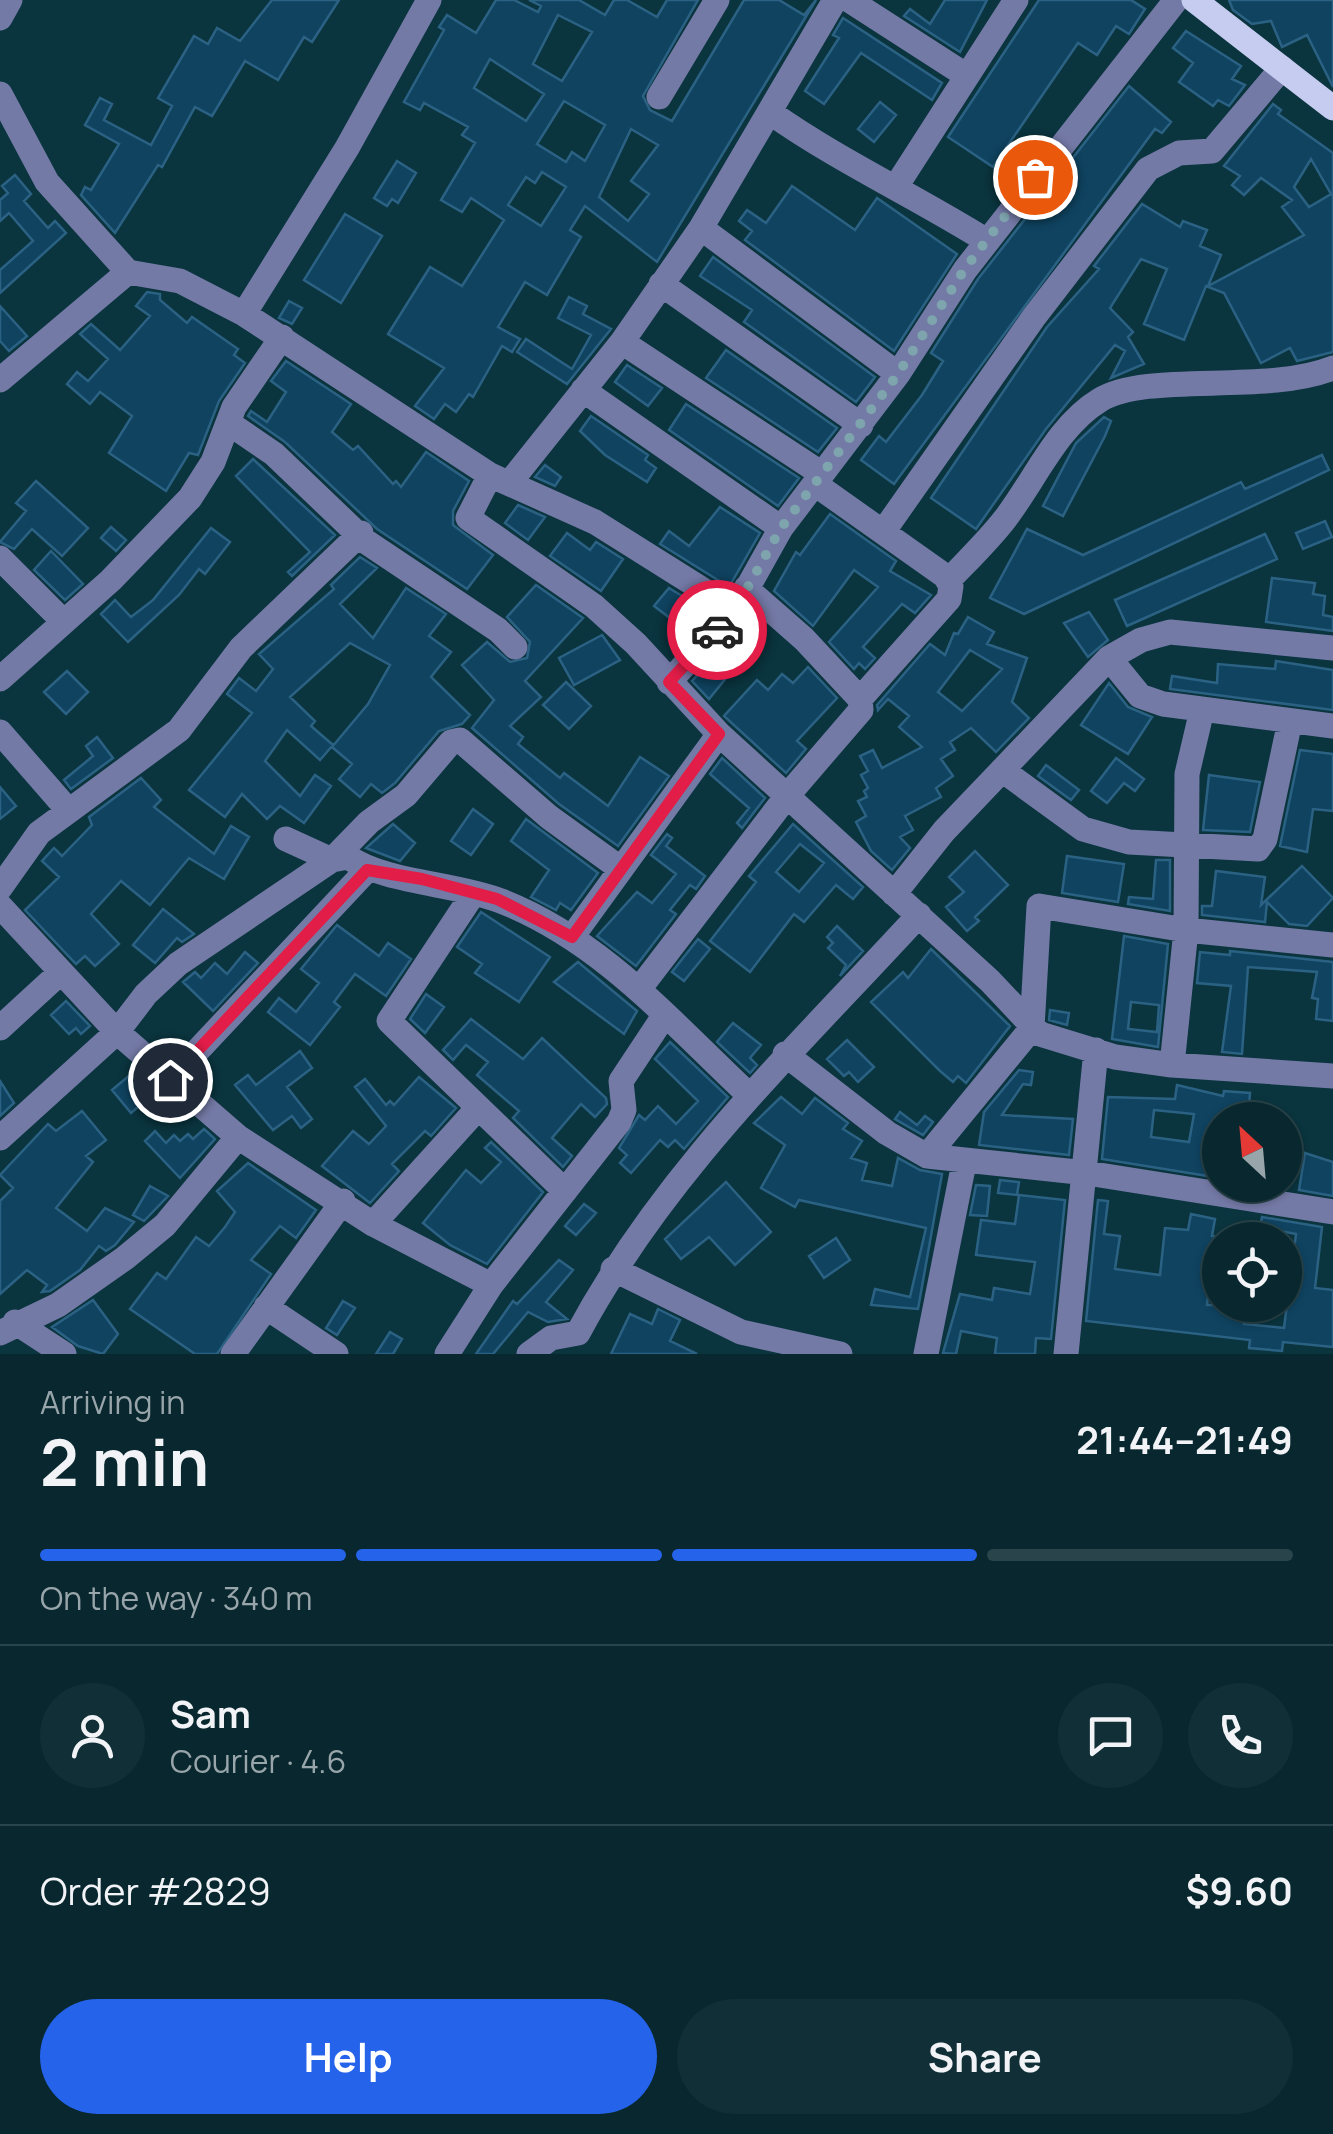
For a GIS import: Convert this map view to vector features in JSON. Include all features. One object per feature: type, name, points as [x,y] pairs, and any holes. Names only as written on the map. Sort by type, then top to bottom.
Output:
[{"type":"main road","points":[[1194,0],[1333,108]]},
{"type":"street","points":[[0,18],[10,0]]},
{"type":"street","points":[[244,314],[347,148],[428,0]]},
{"type":"street","points":[[659,97],[717,0]]},
{"type":"street","points":[[835,0],[701,228],[622,342],[468,518],[594,606],[636,644],[719,734],[990,980],[1032,1028],[1061,1043],[1172,1066],[1333,1076]]},
{"type":"street","points":[[849,0],[967,76]]},
{"type":"street","points":[[897,184],[1016,0]]},
{"type":"street","points":[[669,682],[740,599],[781,528],[898,374],[987,240],[1176,0]]},
{"type":"street","points":[[883,532],[1034,317],[1148,169],[1179,152],[1212,151],[1282,68]]},
{"type":"street","points":[[0,94],[48,182],[128,272],[180,281],[244,314],[500,478],[740,599],[860,699],[862,710],[787,796],[640,988]]},
{"type":"street","points":[[770,113],[826,152],[897,184],[987,240]]},
{"type":"street","points":[[701,228],[898,374]]},
{"type":"street","points":[[4,367],[128,272]]},
{"type":"street","points":[[661,284],[861,425]]},
{"type":"street","points":[[0,680],[190,498],[230,424],[234,408],[282,337]]},
{"type":"street","points":[[622,342],[819,479],[948,581]]},
{"type":"street","points":[[860,699],[949,599],[948,581],[1004,520],[1072,422],[1102,398],[1154,387],[1306,379],[1333,368]]},
{"type":"street","points":[[583,390],[781,528]]},
{"type":"street","points":[[230,424],[274,454],[365,540],[498,630],[515,647]]},
{"type":"street","points":[[0,888],[39,833],[178,730],[241,648],[361,533]]},
{"type":"street","points":[[0,558],[64,622]]},
{"type":"street","points":[[894,894],[944,831],[1109,658],[1141,640],[1170,632],[1333,648]]},
{"type":"street","points":[[1109,658],[1140,696],[1202,710],[1333,726]]},
{"type":"street","points":[[1172,1066],[1186,930],[1187,774],[1202,710]]},
{"type":"street","points":[[1002,770],[1083,829],[1129,842],[1262,846],[1290,721]]},
{"type":"street","points":[[0,732],[68,810]]},
{"type":"street","points":[[572,937],[719,734]]},
{"type":"street","points":[[0,1138],[117,1032],[146,994],[178,964],[332,860],[369,822],[406,794],[456,740],[549,818],[621,869]]},
{"type":"street","points":[[286,839],[332,860],[348,857],[367,870],[422,879],[497,899],[572,937],[640,988],[664,1016],[748,1094]]},
{"type":"street","points":[[170,1080],[367,870]]},
{"type":"street","points":[[473,894],[388,1016],[392,1026],[565,1191]]},
{"type":"street","points":[[0,906],[117,1032],[238,1138],[343,1201],[373,1224],[491,1285]]},
{"type":"street","points":[[927,1156],[1032,1028],[1038,906],[1186,930],[1333,945]]},
{"type":"street","points":[[528,1354],[551,1338],[580,1344],[612,1269],[681,1173],[748,1094],[919,915]]},
{"type":"street","points":[[0,1028],[61,972]]},
{"type":"street","points":[[447,1354],[491,1285],[622,1116],[623,1075],[664,1016]]},
{"type":"street","points":[[1066,1354],[1087,1173],[1096,1050]]},
{"type":"street","points":[[785,1054],[887,1133],[927,1156],[964,1163],[1087,1173],[1333,1212]]},
{"type":"street","points":[[373,1224],[478,1108]]},
{"type":"street","points":[[8,1328],[58,1305],[152,1236],[238,1138]]},
{"type":"street","points":[[926,1354],[964,1163]]},
{"type":"street","points":[[233,1354],[343,1201]]},
{"type":"street","points":[[612,1269],[741,1332],[840,1354]]},
{"type":"street","points":[[266,1308],[336,1354]]},
{"type":"street","points":[[8,1328],[64,1354]]},
{"type":"building","points":[[272,0],[339,0],[312,42],[304,37],[278,80],[245,61],[212,116],[195,107],[162,167],[158,165],[115,233],[81,195],[85,187],[91,190],[119,144],[85,125],[100,98],[112,104],[104,120],[151,145],[172,106],[158,98],[194,36],[208,44],[217,28],[240,41]]},
{"type":"building","points":[[496,0],[514,0],[538,12],[541,6],[529,0],[579,0],[605,15],[614,0],[627,0],[657,17],[667,0],[698,0],[643,96],[650,110],[672,121],[744,0],[779,0],[804,15],[816,0],[657,262],[585,206],[570,230],[581,237],[547,295],[525,282],[498,327],[520,339],[512,352],[502,346],[473,397],[469,394],[456,412],[445,404],[434,419],[415,406],[444,368],[388,334],[430,267],[462,286],[504,220],[471,198],[462,212],[441,200],[475,143],[462,135],[468,127],[424,103],[420,110],[404,102],[444,30],[439,27],[447,15],[476,33]],"holes":[[[558,15],[592,32],[562,81],[533,64]],[[490,59],[544,94],[526,121],[474,88]],[[564,101],[605,125],[585,161],[572,152],[566,162],[537,144]],[[631,129],[658,145],[631,181],[649,194],[628,221],[599,197]],[[542,172],[566,187],[541,226],[508,205],[526,177],[535,183]]]},
{"type":"building","points":[[945,0],[987,0],[960,52],[904,16],[910,9],[930,24]]},
{"type":"building","points":[[1039,0],[1131,0],[1145,9],[1129,34],[1116,26],[1097,55],[1078,43],[993,167],[948,137]]},
{"type":"building","points":[[1229,0],[1333,0],[1333,87],[1307,35],[1282,47],[1271,21],[1252,24],[1233,10]]},
{"type":"building","points":[[843,18],[942,83],[932,100],[861,53],[824,104],[805,91],[839,38],[833,35]]},
{"type":"building","points":[[1186,31],[1241,66],[1232,79],[1245,85],[1229,106],[1218,100],[1213,106],[1179,82],[1193,63],[1173,48]]},
{"type":"building","points":[[1129,86],[1171,122],[1162,133],[1155,129],[894,484],[861,460],[879,436],[886,442],[922,395],[943,361],[931,353],[978,279]]},
{"type":"building","points":[[880,102],[896,115],[874,142],[858,129]]},
{"type":"building","points":[[1273,104],[1281,110],[1278,114],[1333,153],[1333,352],[1297,361],[1290,348],[1261,363],[1224,293],[1206,286],[1184,340],[1144,324],[1167,269],[1141,259],[1110,308],[1133,332],[1128,337],[1144,364],[1111,378],[1125,351],[1115,345],[1046,429],[976,529],[931,498],[1047,327],[1099,269],[1094,266],[1142,204],[1180,227],[1183,221],[1207,230],[1200,246],[1221,255],[1208,286],[1304,235],[1282,207],[1292,200],[1261,178],[1244,195],[1232,185],[1240,176],[1224,166]],"holes":[[[1311,159],[1331,194],[1309,207],[1294,187]]]},
{"type":"building","points":[[397,161],[416,173],[398,203],[392,199],[387,206],[374,198]]},
{"type":"building","points":[[15,175],[31,194],[24,201],[48,228],[55,221],[66,233],[0,293],[0,270],[33,241],[9,213],[0,221],[0,200],[8,193],[2,186]]},
{"type":"building","points":[[792,186],[855,230],[877,198],[957,254],[894,351],[745,240],[752,231],[739,221],[747,210],[766,223]]},
{"type":"building","points":[[345,214],[382,236],[341,303],[304,280]]},
{"type":"building","points":[[713,257],[875,377],[856,402],[744,322],[752,310],[700,276]]},
{"type":"building","points":[[147,292],[160,294],[160,300],[187,323],[192,317],[238,349],[234,355],[245,363],[219,401],[198,455],[189,453],[166,491],[109,453],[132,416],[100,392],[90,404],[67,384],[77,372],[88,381],[108,359],[80,334],[91,324],[120,350],[150,316],[136,306]]},
{"type":"building","points":[[569,297],[587,306],[583,314],[611,329],[567,384],[517,352],[526,339],[572,369],[591,335],[558,318]]},
{"type":"building","points":[[289,301],[302,308],[292,324],[279,318]]},
{"type":"building","points":[[0,306],[27,336],[9,351],[0,341]]},
{"type":"building","points":[[726,350],[837,428],[818,452],[706,378]]},
{"type":"building","points":[[286,361],[351,404],[332,432],[353,450],[358,446],[393,484],[396,481],[401,487],[426,452],[469,481],[453,511],[453,525],[493,555],[467,589],[377,529],[285,442],[248,416],[251,411],[267,422],[286,392],[271,381]]},
{"type":"building","points":[[627,365],[662,388],[648,406],[615,382]]},
{"type":"building","points":[[686,404],[799,478],[778,506],[669,430]]},
{"type":"building","points":[[591,416],[648,455],[645,460],[656,468],[647,482],[605,455],[580,431]]},
{"type":"building","points":[[1104,417],[1111,421],[1105,436],[1063,516],[1043,506],[1076,443]]},
{"type":"building","points":[[1322,455],[1329,470],[1024,614],[990,598],[1027,529],[1083,555],[1241,482],[1245,489]]},
{"type":"building","points":[[253,459],[335,535],[292,576],[288,572],[310,552],[236,476]]},
{"type":"building","points":[[545,465],[561,477],[555,486],[535,477]]},
{"type":"building","points":[[36,481],[88,528],[62,556],[32,529],[14,549],[0,542],[26,511],[16,503]]},
{"type":"building","points":[[518,505],[545,517],[528,540],[505,523]]},
{"type":"building","points":[[720,507],[760,533],[729,587],[660,544],[669,531],[689,546]]},
{"type":"building","points":[[830,514],[896,561],[890,571],[931,595],[915,613],[902,604],[863,647],[875,658],[865,669],[859,663],[854,669],[829,642],[878,587],[854,570],[813,626],[774,591],[796,552],[800,555]]},
{"type":"building","points":[[1325,521],[1332,537],[1303,549],[1296,533]]},
{"type":"building","points":[[111,527],[126,540],[116,551],[101,538]]},
{"type":"building","points":[[211,528],[230,542],[205,574],[199,569],[179,595],[128,642],[101,614],[115,600],[131,617],[153,600]]},
{"type":"building","points":[[567,533],[590,550],[596,542],[623,559],[601,591],[550,556]]},
{"type":"building","points":[[1265,534],[1277,559],[1127,626],[1115,600]]},
{"type":"building","points":[[51,551],[83,584],[65,600],[34,570]]},
{"type":"building","points":[[360,557],[377,568],[340,604],[373,638],[406,588],[446,614],[429,636],[451,652],[431,677],[470,715],[462,724],[439,731],[382,793],[371,784],[360,797],[339,779],[352,764],[332,747],[368,704],[390,665],[350,643],[290,697],[315,721],[311,726],[333,745],[320,760],[287,730],[265,761],[300,796],[315,775],[331,786],[304,823],[280,806],[267,819],[242,794],[225,817],[189,790],[252,713],[227,694],[239,678],[256,691],[273,669],[259,654],[334,589],[331,585]]},
{"type":"building","points":[[1272,578],[1315,583],[1313,594],[1325,596],[1323,615],[1333,617],[1333,631],[1266,622]]},
{"type":"building","points":[[536,585],[583,618],[525,681],[541,697],[510,726],[523,737],[518,744],[560,778],[564,773],[608,806],[640,757],[669,776],[618,846],[559,804],[472,728],[494,700],[462,665],[487,642],[510,662],[527,658],[530,642],[507,617]]},
{"type":"building","points":[[669,588],[710,613],[702,622],[685,608],[674,621],[654,606]]},
{"type":"building","points":[[1089,612],[1108,640],[1088,657],[1064,623]]},
{"type":"building","points":[[968,617],[994,632],[987,644],[1027,658],[1012,702],[1029,718],[996,752],[971,728],[950,742],[955,750],[941,759],[953,776],[936,788],[941,797],[905,816],[913,830],[900,837],[910,848],[892,870],[871,851],[856,822],[866,816],[858,801],[867,797],[864,791],[868,788],[861,775],[868,771],[860,756],[873,750],[882,768],[922,747],[899,727],[909,716],[888,699],[878,710],[877,705],[930,644],[945,655],[954,633],[958,634]],"holes":[[[970,650],[1002,669],[962,711],[938,692]]]},
{"type":"building","points":[[602,635],[620,660],[574,685],[559,658]]},
{"type":"building","points":[[723,647],[739,662],[709,699],[692,681]]},
{"type":"building","points":[[1276,661],[1333,670],[1333,710],[1170,689],[1172,676],[1217,683],[1218,664],[1275,669]]},
{"type":"building","points":[[808,667],[837,698],[797,741],[806,749],[786,773],[724,716],[757,680],[768,690],[782,674],[793,683]]},
{"type":"building","points":[[67,671],[88,692],[66,714],[44,692]]},
{"type":"building","points":[[566,682],[591,706],[569,729],[543,705]]},
{"type":"building","points":[[1109,683],[1128,707],[1152,717],[1128,754],[1081,725]]},
{"type":"building","points":[[97,737],[113,758],[71,789],[64,780],[93,756],[86,746]]},
{"type":"building","points":[[1300,750],[1333,754],[1333,811],[1313,809],[1307,852],[1280,846]]},
{"type":"building","points":[[722,758],[765,798],[742,828],[737,823],[749,808],[710,774]]},
{"type":"building","points":[[1116,758],[1144,779],[1135,791],[1124,783],[1107,803],[1091,791]]},
{"type":"building","points":[[1046,765],[1079,790],[1071,800],[1038,776]]},
{"type":"building","points":[[1209,775],[1260,782],[1250,832],[1203,830]]},
{"type":"building","points":[[141,778],[161,800],[154,807],[214,854],[231,826],[249,837],[224,879],[189,858],[150,905],[121,881],[91,914],[119,944],[95,966],[85,956],[76,964],[25,910],[59,877],[42,861],[54,848],[62,856],[92,825],[89,817]]},
{"type":"building","points":[[0,787],[16,806],[0,819]]},
{"type":"building","points":[[473,809],[493,824],[471,855],[451,841]]},
{"type":"building","points":[[526,819],[598,873],[571,910],[560,903],[556,910],[531,897],[549,870],[511,841]]},
{"type":"building","points":[[393,824],[415,843],[400,861],[366,848]]},
{"type":"building","points":[[793,824],[863,887],[853,899],[836,885],[804,922],[794,914],[750,972],[710,941],[756,882],[749,876]],"holes":[[[800,844],[824,863],[799,892],[776,872]]]},
{"type":"building","points":[[667,834],[672,838],[666,846],[705,876],[696,889],[690,885],[670,910],[676,914],[636,966],[597,936],[637,892],[652,903],[676,874],[651,855]]},
{"type":"building","points":[[975,851],[1008,885],[975,917],[979,921],[967,931],[946,907],[964,892],[949,877]]},
{"type":"building","points":[[1067,856],[1124,864],[1118,902],[1062,893]]},
{"type":"building","points":[[1156,860],[1170,860],[1170,911],[1128,904],[1129,897],[1153,899]]},
{"type":"building","points":[[1302,866],[1333,898],[1307,926],[1289,924],[1267,902],[1265,922],[1202,915],[1202,906],[1212,906],[1216,871],[1265,877],[1261,905]]},
{"type":"building","points":[[163,909],[194,934],[182,942],[177,938],[155,963],[133,945]]},
{"type":"building","points":[[481,912],[550,957],[519,1002],[475,973],[482,964],[457,947]]},
{"type":"building","points":[[337,925],[379,956],[388,943],[411,959],[386,996],[355,974],[334,1002],[340,1007],[310,1045],[268,1012],[279,998],[296,1012],[319,983],[301,969]]},
{"type":"building","points":[[837,926],[863,951],[840,976],[846,965],[828,948],[833,943],[827,937]]},
{"type":"building","points":[[1124,936],[1168,944],[1158,1047],[1112,1039]],"holes":[[[1131,1002],[1159,1005],[1157,1032],[1128,1029]]]},
{"type":"building","points":[[698,939],[710,949],[684,981],[672,972]]},
{"type":"building","points":[[931,949],[1010,1026],[966,1083],[958,1076],[953,1082],[940,1071],[871,1002],[903,972],[908,978]]},
{"type":"building","points":[[1230,951],[1333,962],[1333,1021],[1316,1019],[1318,999],[1312,998],[1317,972],[1248,967],[1242,1054],[1222,1052],[1231,986],[1197,983],[1200,952],[1230,955]]},
{"type":"building","points":[[245,952],[258,963],[213,1011],[183,982],[195,972],[201,978],[215,963],[227,974]]},
{"type":"building","points":[[578,962],[637,1011],[624,1034],[554,982]]},
{"type":"building","points":[[426,994],[444,1007],[425,1033],[410,1019]]},
{"type":"building","points":[[66,1001],[90,1026],[81,1034],[76,1028],[69,1034],[51,1015]]},
{"type":"building","points":[[1050,1010],[1069,1013],[1067,1025],[1049,1020]]},
{"type":"building","points":[[471,1019],[523,1059],[542,1038],[606,1098],[607,1104],[595,1117],[581,1104],[552,1138],[572,1156],[563,1167],[513,1118],[519,1111],[477,1075],[488,1062],[466,1045],[453,1060],[443,1050]]},
{"type":"building","points":[[733,1023],[761,1045],[750,1058],[757,1065],[750,1073],[717,1042]]},
{"type":"building","points":[[847,1040],[874,1067],[858,1082],[849,1072],[844,1076],[827,1059]]},
{"type":"building","points":[[670,1042],[728,1097],[684,1149],[675,1140],[668,1147],[660,1140],[631,1173],[620,1163],[627,1155],[619,1148],[639,1115],[645,1120],[658,1106],[676,1124],[698,1101],[655,1059]]},
{"type":"building","points":[[300,1051],[312,1068],[287,1087],[312,1119],[301,1128],[292,1116],[273,1130],[235,1085],[248,1075],[256,1085]]},
{"type":"building","points":[[136,1070],[156,1092],[131,1113],[112,1090]]},
{"type":"building","points":[[1019,1070],[1033,1072],[1031,1085],[1023,1084],[1002,1115],[1073,1119],[1069,1155],[979,1145],[984,1112]]},
{"type":"building","points":[[419,1077],[456,1108],[431,1136],[425,1131],[392,1164],[399,1171],[370,1203],[322,1166],[353,1131],[369,1144],[386,1126],[355,1087],[365,1079],[386,1105],[390,1101],[394,1105]]},
{"type":"building","points":[[0,1081],[14,1103],[0,1116]]},
{"type":"building","points":[[1177,1085],[1223,1096],[1224,1091],[1250,1093],[1249,1102],[1202,1102],[1202,1175],[1102,1159],[1108,1097],[1175,1099]],"holes":[[[1154,1110],[1194,1114],[1189,1142],[1151,1137]]]},
{"type":"building","points":[[781,1097],[802,1114],[815,1098],[848,1123],[843,1129],[862,1141],[851,1158],[867,1163],[862,1180],[892,1186],[898,1158],[920,1170],[942,1174],[918,1309],[871,1305],[875,1289],[910,1297],[926,1228],[799,1200],[795,1207],[761,1188],[785,1145],[754,1123]]},
{"type":"building","points":[[82,1111],[106,1140],[86,1156],[93,1162],[56,1208],[87,1231],[105,1208],[134,1222],[115,1245],[106,1251],[99,1246],[80,1270],[50,1291],[42,1292],[47,1285],[27,1270],[0,1294],[0,1201],[13,1188],[0,1175],[48,1124],[56,1131]]},
{"type":"building","points":[[900,1112],[917,1125],[925,1116],[933,1122],[923,1135],[895,1119]]},
{"type":"building","points":[[204,1129],[215,1139],[180,1178],[145,1141],[155,1131],[166,1143],[174,1135],[180,1141],[188,1134],[193,1139]]},
{"type":"building","points":[[491,1142],[543,1192],[487,1264],[450,1245],[423,1223],[466,1170],[481,1183],[501,1162],[485,1148]]},
{"type":"building","points":[[1305,1153],[1333,1162],[1333,1196],[1302,1191]]},
{"type":"building","points":[[248,1163],[316,1210],[296,1238],[280,1226],[251,1260],[271,1274],[217,1354],[195,1354],[130,1309],[157,1273],[166,1279],[196,1237],[209,1246],[225,1227],[235,1212],[217,1191]]},
{"type":"building","points":[[1000,1180],[1019,1182],[1017,1195],[998,1193]]},
{"type":"building","points":[[726,1182],[771,1232],[735,1265],[709,1237],[681,1259],[665,1239]]},
{"type":"building","points":[[976,1185],[990,1186],[987,1216],[970,1215]]},
{"type":"building","points":[[150,1186],[168,1196],[144,1221],[133,1215]]},
{"type":"building","points":[[1019,1195],[1065,1200],[1051,1339],[1036,1338],[1035,1354],[995,1354],[997,1338],[961,1331],[956,1354],[943,1353],[960,1294],[992,1300],[994,1288],[1030,1294],[1035,1262],[976,1255],[981,1220],[1015,1224]]},
{"type":"building","points":[[1098,1200],[1108,1201],[1104,1234],[1120,1236],[1115,1269],[1160,1275],[1165,1228],[1188,1230],[1191,1214],[1215,1219],[1202,1222],[1202,1322],[1244,1322],[1284,1328],[1285,1322],[1302,1322],[1302,1224],[1322,1227],[1315,1288],[1333,1290],[1333,1347],[1283,1342],[1282,1351],[1249,1348],[1250,1340],[1086,1321]]},
{"type":"building","points":[[584,1204],[596,1213],[576,1235],[565,1226]]},
{"type":"building","points":[[1262,1217],[1292,1222],[1261,1222]]},
{"type":"building","points":[[836,1238],[850,1260],[824,1278],[809,1256]]},
{"type":"building","points":[[559,1260],[573,1270],[546,1302],[567,1319],[548,1322],[528,1312],[493,1354],[476,1354],[513,1301],[517,1304]]},
{"type":"building","points":[[93,1300],[118,1334],[103,1354],[78,1346],[52,1327]]},
{"type":"building","points":[[343,1301],[355,1308],[337,1335],[326,1328]]},
{"type":"building","points":[[658,1309],[680,1320],[670,1341],[697,1354],[611,1354],[630,1314],[652,1324]]},
{"type":"building","points":[[390,1332],[402,1339],[393,1354],[376,1354]]},
{"type":"way so far","points":[[717,630],[735,610],[781,528],[898,374],[964,270],[1035,177]]},
{"type":"route","points":[[170,1080],[367,870],[422,879],[497,899],[572,937],[719,734],[669,682],[717,630]]}]
